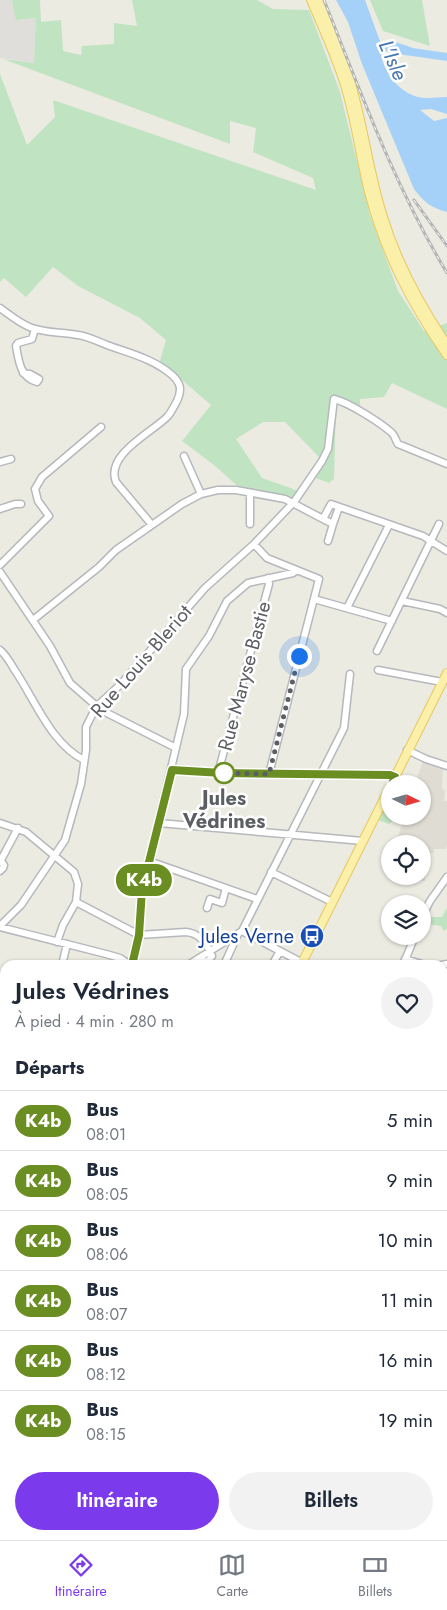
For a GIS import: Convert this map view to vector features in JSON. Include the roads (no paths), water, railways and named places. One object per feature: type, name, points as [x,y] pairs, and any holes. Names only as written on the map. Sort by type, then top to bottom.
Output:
[{"type":"main road","points":[[311,0],[355,108],[382,216],[392,246],[417,297],[447,345]]},
{"type":"main road","points":[[318,0],[351,82],[369,191],[386,246],[418,312],[447,355]]},
{"type":"main road","points":[[396,775],[447,673]]},
{"type":"main road","points":[[305,960],[381,805]]},
{"type":"street","points":[[0,308],[24,325],[35,329],[80,335],[156,363],[173,375],[180,384],[181,390],[168,417],[131,446],[114,468],[116,482],[152,525]]},
{"type":"street","points":[[23,373],[16,346],[18,343],[32,339],[35,329]]},
{"type":"street","name":"Rue Louis Bleriot","points":[[0,927],[21,905],[65,840],[81,784],[86,727],[97,706],[122,684],[205,588],[254,544],[294,502],[328,449],[334,399],[363,413],[386,429],[393,434],[398,444],[447,464]]},
{"type":"street","points":[[0,564],[49,516],[38,500],[35,489],[42,477],[101,427]]},
{"type":"street","points":[[184,456],[201,494]]},
{"type":"street","points":[[0,462],[11,459]]},
{"type":"street","points":[[33,620],[99,568],[116,550],[182,504],[201,494],[218,490],[236,490],[294,502],[333,524]]},
{"type":"street","points":[[250,493],[250,524]]},
{"type":"street","points":[[0,509],[14,504],[21,504]]},
{"type":"street","points":[[323,519],[331,504],[423,536],[447,550]]},
{"type":"street","points":[[328,541],[339,507]]},
{"type":"street","points":[[377,650],[439,524]]},
{"type":"street","points":[[347,608],[389,525]]},
{"type":"street","points":[[254,544],[267,558],[319,579],[269,774]]},
{"type":"street","points":[[132,960],[139,935],[142,890],[184,714],[186,669],[209,636],[227,601],[248,583],[292,573],[296,570]]},
{"type":"street","points":[[0,572],[33,620],[70,683],[101,710],[176,748]]},
{"type":"street","name":"Rue Maryse Bastie","points":[[218,773],[269,584],[268,578]]},
{"type":"street","points":[[314,600],[392,621]]},
{"type":"street","points":[[402,601],[440,609],[447,613]]},
{"type":"street","points":[[0,650],[26,686],[61,743],[72,754],[84,760]]},
{"type":"street","points":[[378,670],[442,682]]},
{"type":"street","points":[[226,960],[344,728],[350,674]]},
{"type":"street","points":[[408,750],[447,766]]},
{"type":"street","points":[[172,770],[218,773],[381,775]]},
{"type":"street","points":[[0,823],[26,832],[56,855],[74,872],[78,884],[76,902],[63,925],[57,942]]},
{"type":"street","points":[[159,823],[363,841]]},
{"type":"street","points":[[0,870],[4,867],[4,863],[0,860],[18,828]]},
{"type":"street","points":[[149,861],[258,899]]},
{"type":"street","points":[[271,872],[332,902]]},
{"type":"street","points":[[431,900],[447,877]]},
{"type":"street","points":[[207,908],[210,900],[222,903],[226,888]]},
{"type":"street","points":[[76,902],[139,935],[190,932],[199,936],[208,958],[240,932]]},
{"type":"street","points":[[0,927],[123,960]]},
{"type":"street","points":[[240,932],[296,960]]},
{"type":"street","points":[[63,960],[67,944]]},
{"type":"street","points":[[408,960],[412,945]]},
{"type":"street","points":[[275,960],[280,951]]},
{"type":"water","points":[[336,0],[365,0],[381,44],[390,40],[413,48],[447,53],[447,61],[398,54],[392,50],[381,53],[382,60],[389,74],[404,91],[421,98],[447,97],[447,114],[431,109],[420,110],[434,121],[447,118],[447,212],[428,204],[414,189],[362,64],[348,22]]},
{"type":"railway","points":[[324,0],[365,105],[395,173],[428,240],[447,273]]},
{"type":"railway","points":[[414,200],[447,246]]},
{"type":"place","name":"Jules Védrines","points":[[224,773]]},
{"type":"place","name":"Jules Verne","points":[[312,936]]},
{"type":"water label","name":"L'Isle","points":[[393,60]]}]
